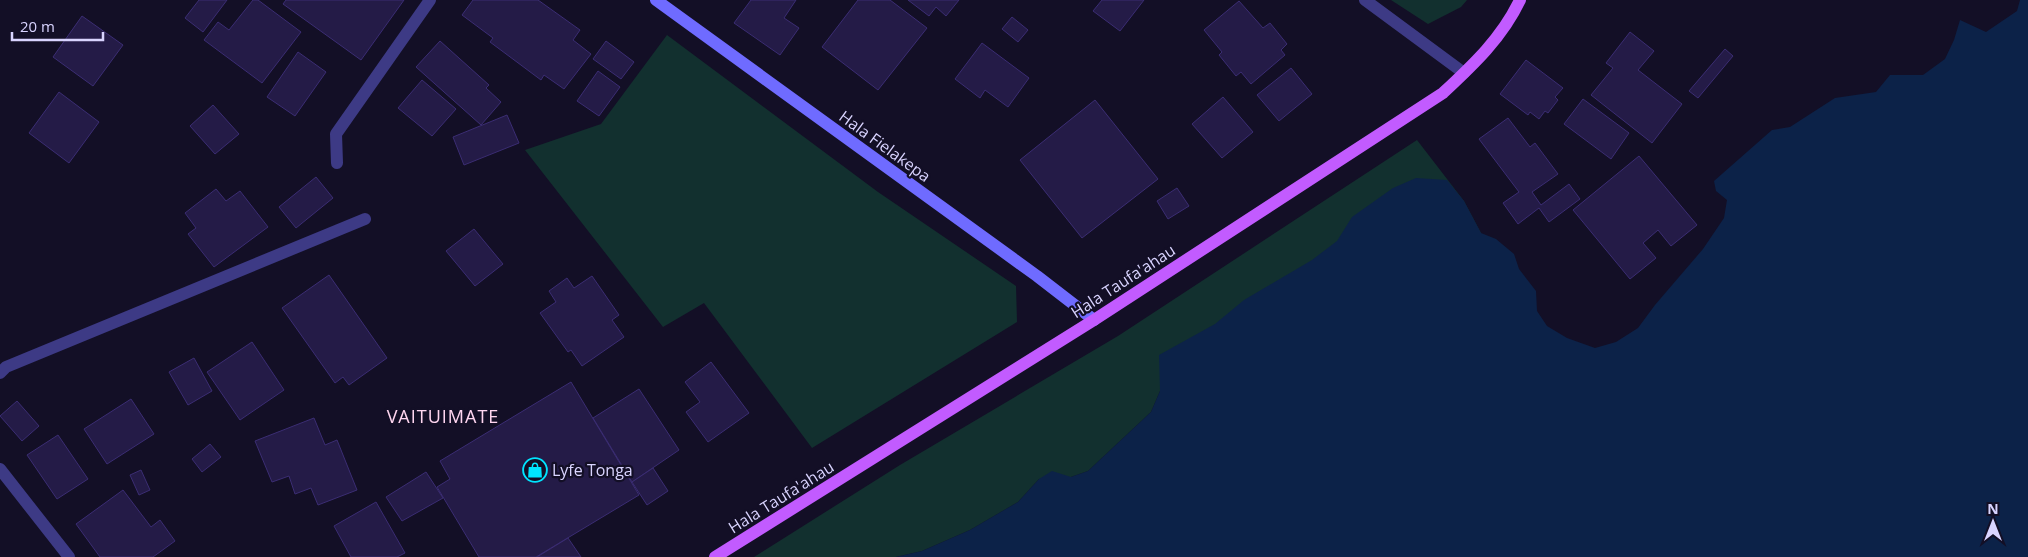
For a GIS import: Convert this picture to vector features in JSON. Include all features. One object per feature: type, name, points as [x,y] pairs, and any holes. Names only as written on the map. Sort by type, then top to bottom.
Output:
[{"type":"main road","name":"Hala Taufa'ahau","points":[[715,557],[1094,320],[1442,94],[1484,54],[1512,18],[1520,0]]},
{"type":"street","points":[[337,163],[336,134],[430,0]]},
{"type":"street","name":"Hala Fielakepa","points":[[656,0],[1037,276],[1094,320]]},
{"type":"street","points":[[1365,0],[1464,73]]},
{"type":"street","points":[[0,373],[6,367],[365,219]]},
{"type":"street","points":[[0,469],[69,557]]},
{"type":"green space","points":[[1391,0],[1467,0],[1461,7],[1428,24]]},
{"type":"green space","points":[[667,35],[878,192],[1016,286],[1017,322],[812,448],[704,303],[663,327],[525,150],[601,124]]},
{"type":"green space","points":[[1417,140],[1464,201],[1481,233],[1160,391],[1151,412],[1088,471],[1071,477],[1039,479],[1018,502],[970,530],[922,551],[896,557],[754,557],[900,465],[1118,336]]},
{"type":"water","points":[[2020,0],[2028,0],[2028,557],[896,557],[922,551],[970,530],[1018,502],[1039,479],[1052,471],[1071,477],[1088,471],[1151,412],[1160,391],[1159,355],[1215,324],[1244,300],[1312,260],[1337,241],[1352,217],[1393,188],[1416,178],[1447,180],[1464,201],[1481,233],[1496,239],[1514,254],[1519,269],[1536,291],[1537,311],[1547,326],[1567,338],[1595,348],[1616,342],[1638,328],[1703,249],[1724,218],[1727,200],[1716,191],[1714,181],[1772,130],[1790,127],[1835,98],[1876,92],[1890,75],[1923,75],[1945,59],[1954,40],[1960,20],[1986,32],[2017,11]]},
{"type":"building","points":[[199,0],[227,0],[203,32],[185,18]]},
{"type":"building","points":[[253,0],[258,0],[301,32],[262,83],[204,40],[218,22],[229,30]]},
{"type":"building","points":[[286,0],[404,0],[361,60],[283,4]]},
{"type":"building","points":[[473,0],[538,0],[580,30],[573,40],[591,54],[564,89],[544,75],[541,80],[490,42],[493,38],[462,15]]},
{"type":"building","points":[[751,0],[796,0],[784,18],[799,28],[780,55],[734,23]]},
{"type":"building","points":[[858,0],[890,0],[927,28],[878,90],[822,47]]},
{"type":"building","points":[[908,0],[959,0],[946,16],[936,7],[929,16]]},
{"type":"building","points":[[1102,0],[1144,0],[1120,31],[1093,11]]},
{"type":"building","points":[[1239,1],[1263,28],[1270,23],[1287,44],[1281,50],[1285,55],[1251,84],[1241,72],[1236,76],[1219,55],[1222,52],[1204,30]]},
{"type":"building","points":[[82,16],[123,45],[93,86],[53,57]]},
{"type":"building","points":[[1012,17],[1028,30],[1018,42],[1002,29]]},
{"type":"building","points":[[1630,32],[1654,51],[1638,70],[1682,104],[1652,143],[1591,95],[1613,68],[1606,63]]},
{"type":"building","points":[[440,41],[489,85],[486,88],[501,102],[481,125],[416,67]]},
{"type":"building","points":[[606,41],[634,62],[621,79],[593,59]]},
{"type":"building","points":[[982,43],[1029,78],[1008,107],[985,90],[980,98],[955,79]]},
{"type":"building","points":[[1725,49],[1733,56],[1698,98],[1689,91]]},
{"type":"building","points":[[298,52],[326,72],[295,116],[267,97]]},
{"type":"building","points":[[1526,60],[1563,88],[1555,97],[1558,100],[1548,113],[1545,111],[1539,119],[1530,112],[1528,115],[1500,94]]},
{"type":"building","points":[[1291,68],[1312,94],[1279,121],[1257,95]]},
{"type":"building","points":[[598,71],[620,87],[599,116],[577,101]]},
{"type":"building","points":[[422,80],[456,109],[432,136],[398,108]]},
{"type":"building","points":[[59,92],[99,122],[69,163],[29,133]]},
{"type":"building","points":[[1223,97],[1253,132],[1222,158],[1192,124]]},
{"type":"building","points":[[1583,99],[1629,133],[1611,159],[1564,124]]},
{"type":"building","points":[[1095,100],[1158,179],[1082,238],[1020,160]]},
{"type":"building","points":[[213,105],[239,134],[215,154],[190,126]]},
{"type":"building","points":[[507,115],[519,143],[464,165],[453,137]]},
{"type":"building","points":[[1508,118],[1530,147],[1535,143],[1558,174],[1532,192],[1541,205],[1569,184],[1580,199],[1549,222],[1539,208],[1518,224],[1503,203],[1519,192],[1479,139]]},
{"type":"building","points":[[1639,156],[1697,225],[1671,246],[1658,230],[1643,243],[1656,258],[1630,279],[1573,210]]},
{"type":"building","points":[[316,177],[333,198],[296,228],[279,207]]},
{"type":"building","points":[[1177,188],[1189,206],[1168,219],[1157,201]]},
{"type":"building","points":[[216,189],[226,201],[240,191],[268,227],[214,267],[188,234],[196,228],[185,213]]},
{"type":"building","points":[[474,229],[503,264],[475,286],[446,251]]},
{"type":"building","points":[[329,275],[387,358],[349,385],[343,377],[335,383],[282,308]]},
{"type":"building","points":[[592,276],[619,315],[612,320],[624,337],[582,366],[571,350],[568,352],[540,313],[556,302],[549,291],[567,278],[574,288]]},
{"type":"building","points":[[252,342],[284,390],[240,420],[207,372]]},
{"type":"building","points":[[194,358],[212,391],[188,405],[169,372]]},
{"type":"building","points":[[711,362],[749,413],[708,442],[686,412],[700,402],[685,382]]},
{"type":"building","name":"Lyfe Tonga","points":[[571,382],[639,495],[536,557],[479,557],[437,487],[450,479],[440,461]]},
{"type":"building","points":[[639,389],[679,450],[632,482],[593,418]]},
{"type":"building","points":[[131,399],[154,434],[107,464],[84,429]]},
{"type":"building","points":[[17,401],[39,426],[22,441],[0,416]]},
{"type":"building","points":[[314,418],[325,445],[337,440],[357,490],[318,505],[311,488],[295,494],[289,476],[272,482],[255,441]]},
{"type":"building","points":[[58,435],[88,479],[57,499],[27,455]]},
{"type":"building","points":[[210,444],[221,457],[202,472],[192,459]]},
{"type":"building","points":[[653,468],[668,491],[647,505],[632,482]]},
{"type":"building","points":[[141,470],[150,490],[139,495],[130,475]]},
{"type":"building","points":[[426,472],[443,498],[402,521],[386,497]]},
{"type":"building","points":[[123,490],[151,527],[160,520],[175,541],[153,557],[100,557],[76,524]]},
{"type":"building","points":[[376,502],[405,553],[397,557],[351,557],[334,526]]},
{"type":"building","points":[[568,538],[581,557],[537,557]]},
{"type":"place","name":"Lyfe Tonga","points":[[535,470]]},
{"type":"district","name":"VAITUIMATE","points":[[443,416]]}]
